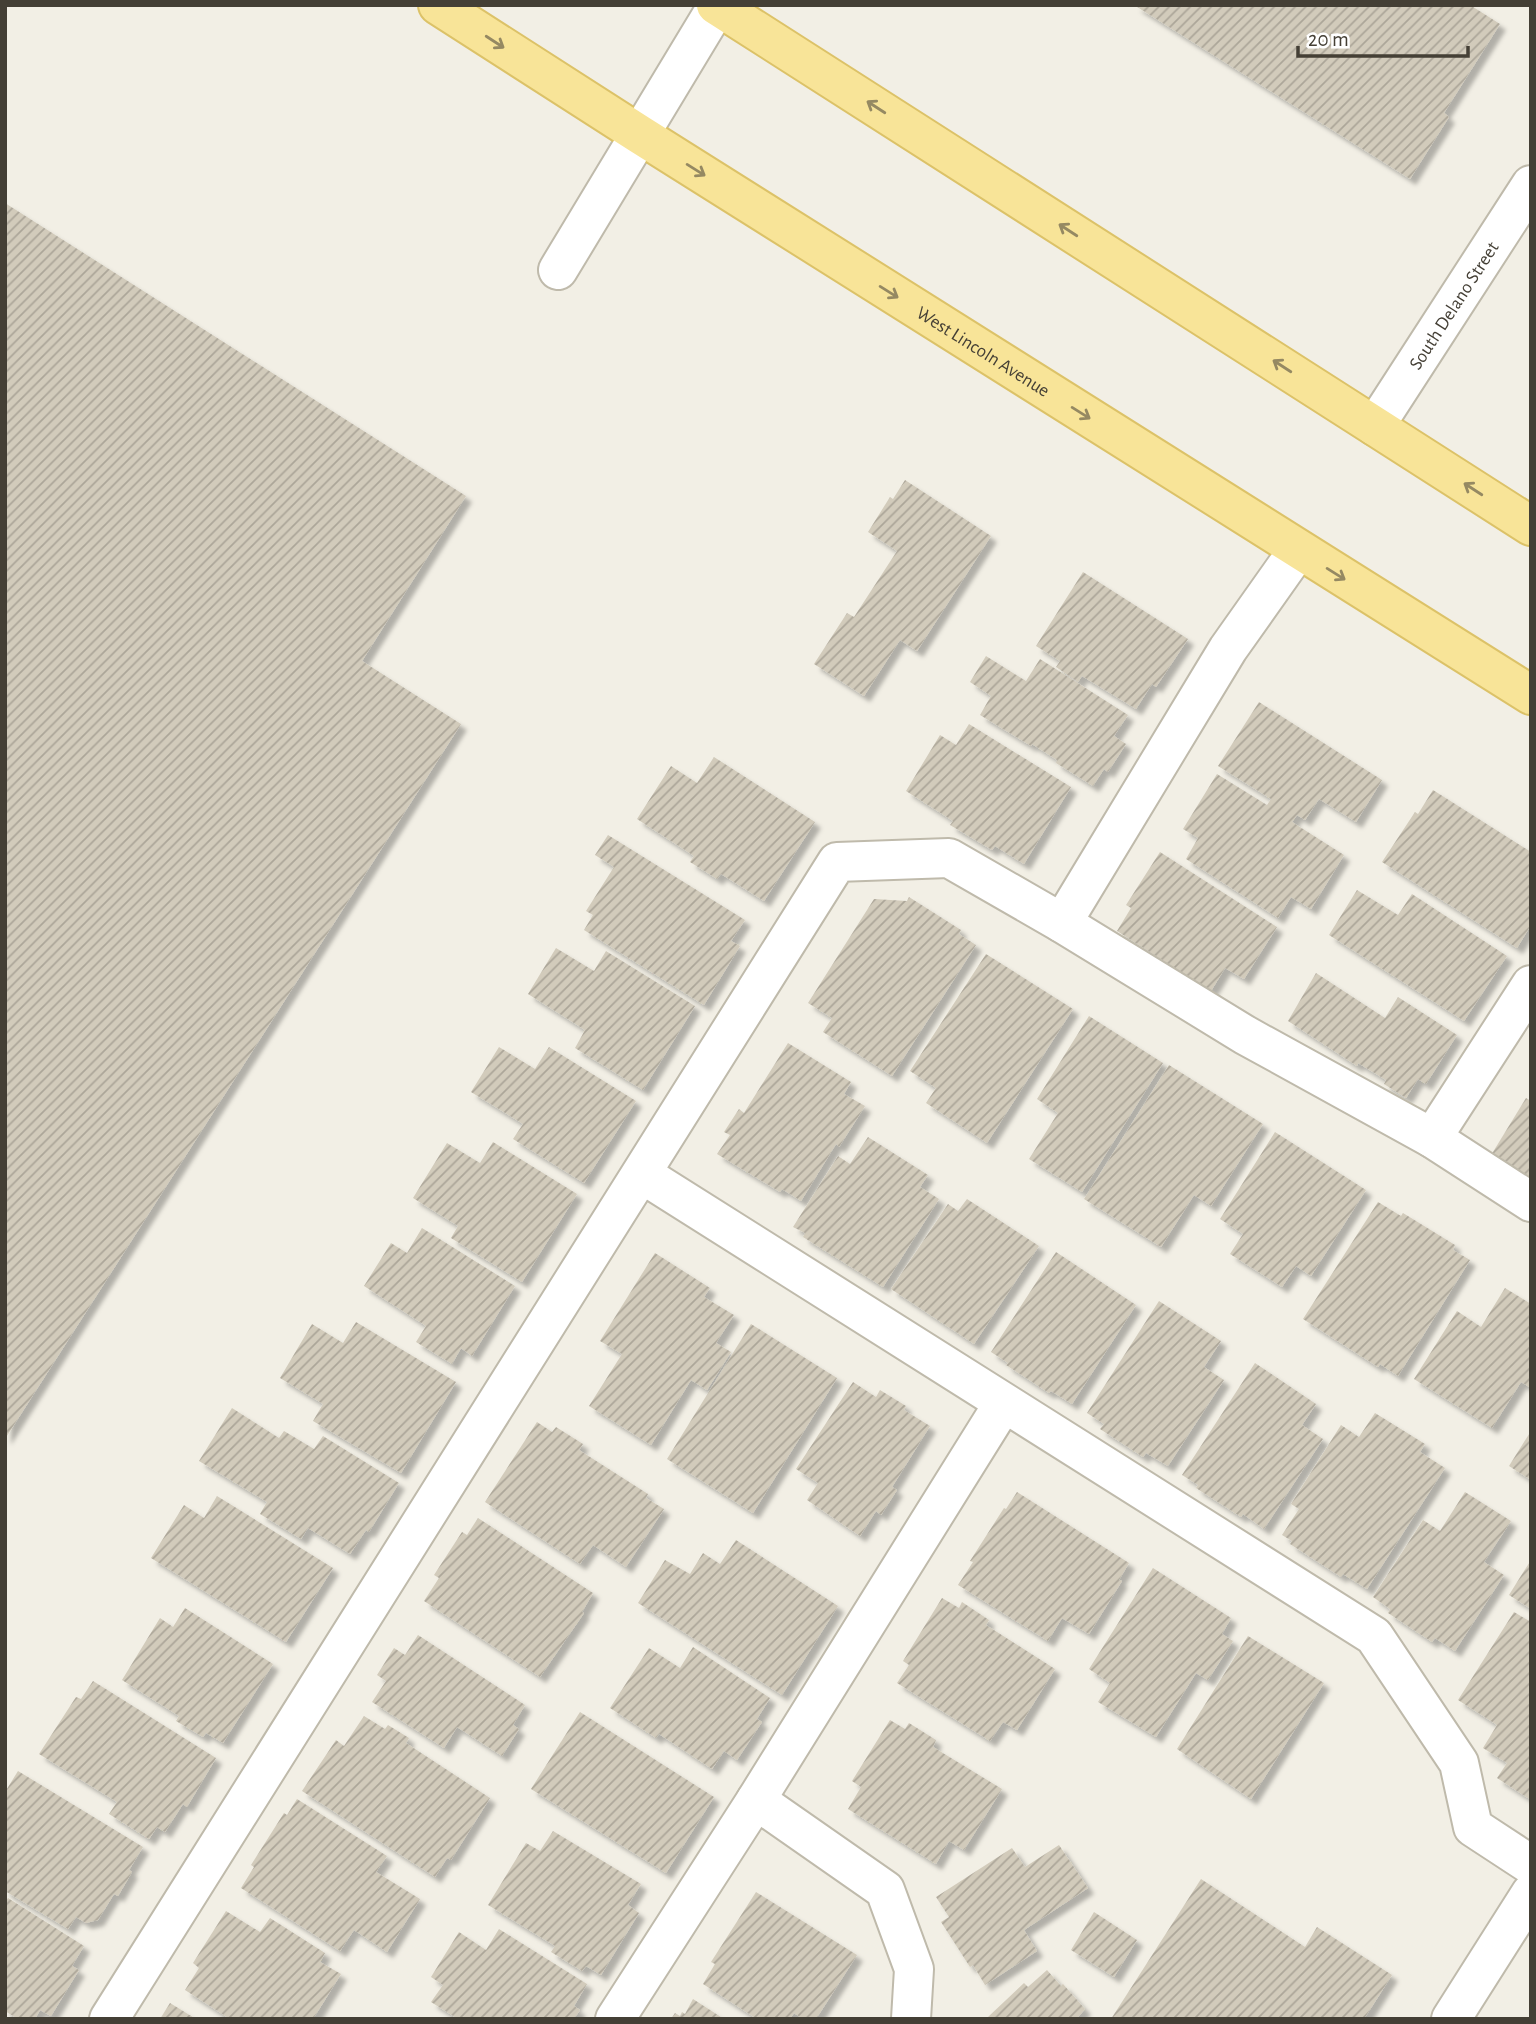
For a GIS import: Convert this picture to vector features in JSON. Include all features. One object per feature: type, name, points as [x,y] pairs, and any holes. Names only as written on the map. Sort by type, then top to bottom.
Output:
[{"type":"main road","name":"West Lincoln Avenue","points":[[438,5],[1531,695]]},
{"type":"main road","points":[[718,6],[1531,526]]},
{"type":"street","points":[[558,270],[718,6]]},
{"type":"street","name":"South Delano Street","points":[[1375,426],[1531,184]]},
{"type":"street","points":[[1062,923],[1228,649],[1298,550]]},
{"type":"street","points":[[109,2019],[837,862],[950,858],[1245,1035],[1432,1138],[1531,1202]]},
{"type":"street","points":[[1432,1138],[1531,985]]},
{"type":"street","points":[[642,1174],[1374,1636],[1459,1763],[1473,1827],[1531,1865]]},
{"type":"street","points":[[615,2019],[756,1800],[1003,1404]]},
{"type":"street","points":[[756,1800],[885,1890],[914,1969],[911,2019]]},
{"type":"street","points":[[1451,2019],[1531,1893]]},
{"type":"building","points":[[1134,5],[1470,5],[1500,24],[1444,113],[1449,117],[1410,179]]},
{"type":"building","points":[[5,203],[466,496],[362,661],[461,724],[5,1439]]},
{"type":"building","points":[[905,480],[991,536],[917,651],[900,640],[864,696],[814,664],[847,613],[854,617],[897,551],[868,532],[890,497],[893,499]]},
{"type":"building","points":[[1083,572],[1188,639],[1156,687],[1152,684],[1136,709],[1082,676],[1078,682],[1056,667],[1060,661],[1036,646]]},
{"type":"building","points":[[986,656],[1026,681],[1040,659],[1128,715],[1114,736],[1126,744],[1108,772],[1104,769],[1093,786],[1032,744],[1031,746],[980,715],[991,696],[970,682]]},
{"type":"building","points":[[1259,702],[1382,780],[1356,822],[1319,799],[1305,820],[1297,815],[1292,822],[1344,855],[1311,909],[1291,897],[1278,918],[1186,859],[1198,838],[1183,829],[1217,774],[1267,805],[1271,799],[1218,766]]},
{"type":"building","points":[[969,724],[1071,787],[1024,864],[995,846],[992,850],[950,825],[953,821],[906,791],[940,735],[956,745]]},
{"type":"building","points":[[714,757],[815,822],[764,901],[721,874],[717,879],[690,862],[694,856],[637,819],[671,766],[697,783]]},
{"type":"building","points":[[1433,790],[1531,852],[1531,925],[1517,948],[1382,862]]},
{"type":"building","points":[[608,835],[745,920],[731,941],[740,946],[704,1005],[584,930],[593,915],[586,911],[614,867],[595,855]]},
{"type":"building","points":[[1160,852],[1277,927],[1244,979],[1225,968],[1211,991],[1117,931],[1131,908],[1126,905]]},
{"type":"building","points":[[1357,890],[1398,915],[1412,894],[1507,956],[1464,1021],[1329,935]]},
{"type":"building","points":[[909,897],[961,930],[959,934],[976,945],[892,1076],[823,1032],[832,1018],[808,1003],[874,899],[907,901]]},
{"type":"building","points":[[556,948],[594,971],[606,951],[695,1006],[643,1090],[575,1048],[585,1030],[528,994]]},
{"type":"building","points":[[986,954],[1073,1009],[987,1143],[926,1103],[936,1088],[910,1071]]},
{"type":"building","points":[[1316,973],[1385,1018],[1398,997],[1457,1035],[1426,1084],[1418,1079],[1406,1098],[1384,1084],[1386,1080],[1358,1063],[1357,1066],[1288,1021]]},
{"type":"building","points":[[1089,1016],[1163,1063],[1082,1192],[1029,1159],[1058,1113],[1037,1099]]},
{"type":"building","points":[[788,1043],[851,1082],[844,1094],[865,1106],[839,1147],[836,1144],[801,1201],[782,1189],[780,1192],[717,1154],[730,1135],[724,1132],[739,1109],[744,1113]]},
{"type":"building","points":[[499,1047],[535,1069],[549,1047],[636,1101],[584,1183],[513,1139],[523,1124],[471,1092]]},
{"type":"building","points":[[1169,1065],[1263,1124],[1211,1206],[1194,1195],[1161,1247],[1084,1199]]},
{"type":"building","points":[[1526,1098],[1531,1101],[1531,1193],[1485,1165]]},
{"type":"building","points":[[1275,1132],[1366,1190],[1311,1276],[1296,1266],[1282,1287],[1230,1254],[1243,1234],[1220,1219]]},
{"type":"building","points":[[868,1137],[928,1175],[920,1187],[939,1199],[883,1287],[803,1237],[805,1233],[793,1227],[838,1156],[850,1164]]},
{"type":"building","points":[[493,1142],[577,1194],[522,1282],[451,1238],[458,1226],[413,1198],[447,1143],[480,1163]]},
{"type":"building","points":[[967,1199],[1039,1246],[974,1344],[891,1289],[948,1204],[958,1211]]},
{"type":"building","points":[[1378,1202],[1401,1216],[1403,1213],[1455,1245],[1453,1250],[1470,1260],[1398,1376],[1380,1364],[1378,1367],[1303,1319]]},
{"type":"building","points":[[422,1228],[515,1286],[472,1356],[461,1348],[452,1364],[416,1342],[426,1326],[364,1286],[391,1243],[407,1253]]},
{"type":"building","points":[[1056,1252],[1136,1305],[1072,1404],[1051,1391],[1049,1393],[991,1352]]},
{"type":"building","points":[[655,1253],[710,1288],[704,1297],[734,1315],[716,1343],[731,1352],[707,1390],[691,1380],[651,1445],[589,1406],[622,1354],[600,1341]]},
{"type":"building","points":[[1505,1288],[1531,1304],[1531,1388],[1521,1382],[1492,1428],[1414,1379],[1457,1311],[1481,1327]]},
{"type":"building","points":[[1159,1301],[1221,1341],[1204,1367],[1224,1380],[1168,1466],[1146,1453],[1143,1457],[1100,1429],[1104,1424],[1087,1413]]},
{"type":"building","points":[[356,1322],[456,1382],[401,1473],[313,1421],[323,1404],[280,1378],[312,1324],[343,1343]]},
{"type":"building","points":[[751,1324],[837,1378],[753,1513],[667,1459]]},
{"type":"building","points":[[1255,1363],[1316,1404],[1302,1425],[1323,1439],[1264,1529],[1196,1488],[1198,1485],[1182,1475]]},
{"type":"building","points":[[853,1382],[876,1397],[880,1390],[906,1406],[904,1410],[930,1426],[892,1487],[897,1490],[881,1515],[876,1511],[860,1536],[807,1500],[818,1483],[796,1469]]},
{"type":"building","points":[[232,1408],[279,1438],[284,1431],[314,1449],[323,1436],[399,1483],[369,1532],[366,1530],[350,1554],[308,1528],[301,1539],[260,1514],[267,1502],[199,1461]]},
{"type":"building","points":[[1375,1413],[1425,1444],[1420,1452],[1445,1468],[1367,1589],[1343,1574],[1341,1577],[1290,1544],[1292,1541],[1282,1535],[1299,1509],[1291,1504],[1341,1425],[1359,1437]]},
{"type":"building","points":[[537,1422],[552,1432],[556,1427],[583,1444],[579,1450],[648,1494],[646,1498],[664,1509],[626,1567],[593,1545],[580,1564],[485,1502]]},
{"type":"building","points":[[1531,1431],[1531,1480],[1509,1466]]},
{"type":"building","points":[[1017,1492],[1129,1563],[1119,1580],[1122,1581],[1089,1634],[1062,1618],[1048,1641],[958,1585],[973,1562],[970,1561]]},
{"type":"building","points":[[1465,1492],[1511,1521],[1484,1562],[1504,1575],[1455,1651],[1435,1638],[1432,1642],[1388,1613],[1390,1609],[1373,1597],[1423,1520],[1440,1531]]},
{"type":"building","points":[[217,1496],[333,1568],[286,1642],[151,1558],[184,1505],[204,1518]]},
{"type":"building","points":[[478,1518],[593,1593],[582,1612],[584,1613],[540,1677],[424,1601],[439,1578],[434,1575],[462,1532],[467,1535]]},
{"type":"building","points":[[736,1540],[838,1606],[782,1695],[638,1603],[665,1560],[690,1574],[703,1553],[720,1564]]},
{"type":"building","points":[[1531,1560],[1531,1609],[1509,1595]]},
{"type":"building","points":[[1153,1568],[1231,1618],[1222,1634],[1233,1641],[1208,1680],[1196,1673],[1156,1737],[1098,1702],[1110,1683],[1089,1669]]},
{"type":"building","points":[[942,1598],[959,1608],[962,1602],[989,1620],[986,1625],[1055,1669],[1017,1730],[1003,1722],[990,1741],[897,1683],[909,1665],[903,1661]]},
{"type":"building","points":[[185,1608],[273,1664],[223,1743],[206,1733],[203,1737],[176,1721],[179,1716],[122,1680],[160,1618],[173,1627]]},
{"type":"building","points":[[1514,1612],[1531,1622],[1531,1800],[1497,1778],[1507,1763],[1483,1748],[1497,1725],[1458,1700]]},
{"type":"building","points":[[418,1635],[525,1705],[513,1725],[519,1729],[502,1756],[457,1727],[444,1748],[372,1702],[386,1681],[377,1675],[394,1648],[405,1655]]},
{"type":"building","points":[[1248,1636],[1324,1683],[1251,1799],[1177,1749]]},
{"type":"building","points":[[693,1647],[770,1698],[757,1719],[762,1722],[737,1760],[724,1751],[712,1769],[659,1734],[656,1738],[610,1708],[649,1648],[680,1668]]},
{"type":"building","points":[[93,1681],[216,1758],[187,1807],[183,1804],[165,1832],[157,1827],[149,1839],[109,1814],[117,1802],[39,1754],[76,1697],[81,1699]]},
{"type":"building","points":[[580,1712],[714,1797],[666,1873],[531,1789]]},
{"type":"building","points":[[364,1716],[385,1729],[388,1725],[409,1738],[406,1743],[490,1798],[451,1860],[447,1858],[435,1877],[302,1791],[336,1740],[344,1746]]},
{"type":"building","points":[[890,1720],[905,1729],[909,1723],[936,1740],[933,1747],[1002,1789],[964,1850],[949,1841],[936,1864],[848,1809],[861,1787],[852,1781]]},
{"type":"building","points":[[18,1771],[143,1847],[118,1896],[114,1894],[98,1920],[86,1923],[76,1917],[68,1929],[5,1891],[5,1792]]},
{"type":"building","points":[[297,1799],[387,1856],[376,1872],[420,1899],[387,1952],[354,1930],[340,1951],[241,1888],[254,1867],[251,1865],[284,1813],[287,1815]]},
{"type":"building","points":[[553,1831],[641,1884],[628,1905],[639,1913],[601,1975],[586,1966],[582,1971],[551,1952],[555,1946],[488,1905],[526,1843],[540,1851]]},
{"type":"building","points":[[1059,1845],[1088,1888],[1024,1930],[1037,1951],[985,1985],[941,1922],[949,1917],[936,1897],[1012,1848],[1025,1867]]},
{"type":"building","points":[[1201,1879],[1305,1947],[1317,1927],[1392,1975],[1364,2019],[1111,2019]]},
{"type":"building","points":[[756,1892],[857,1955],[816,2019],[803,2019],[794,2013],[790,2019],[757,2019],[703,1984],[715,1964],[711,1962]]},
{"type":"building","points":[[8,1898],[84,1946],[72,1966],[79,1970],[51,2016],[40,2010],[35,2019],[18,2019],[5,2011],[5,1902]]},
{"type":"building","points":[[226,1911],[260,1932],[270,1918],[325,1953],[320,1962],[341,1974],[313,2019],[230,2019],[185,1990],[199,1968],[193,1963]]},
{"type":"building","points":[[1094,1912],[1137,1940],[1114,1977],[1071,1950]]},
{"type":"building","points":[[499,1929],[587,1984],[574,2006],[580,2010],[574,2019],[458,2019],[431,2002],[443,1985],[431,1977],[459,1932],[486,1950]]},
{"type":"building","points":[[1047,1970],[1085,2009],[1079,2019],[988,2017],[1024,1983],[1028,1987]]},
{"type":"building","points":[[693,1999],[724,2019],[671,2019],[675,2013],[680,2016],[682,2012],[685,2014]]},
{"type":"building","points":[[170,2003],[196,2019],[160,2019]]}]
